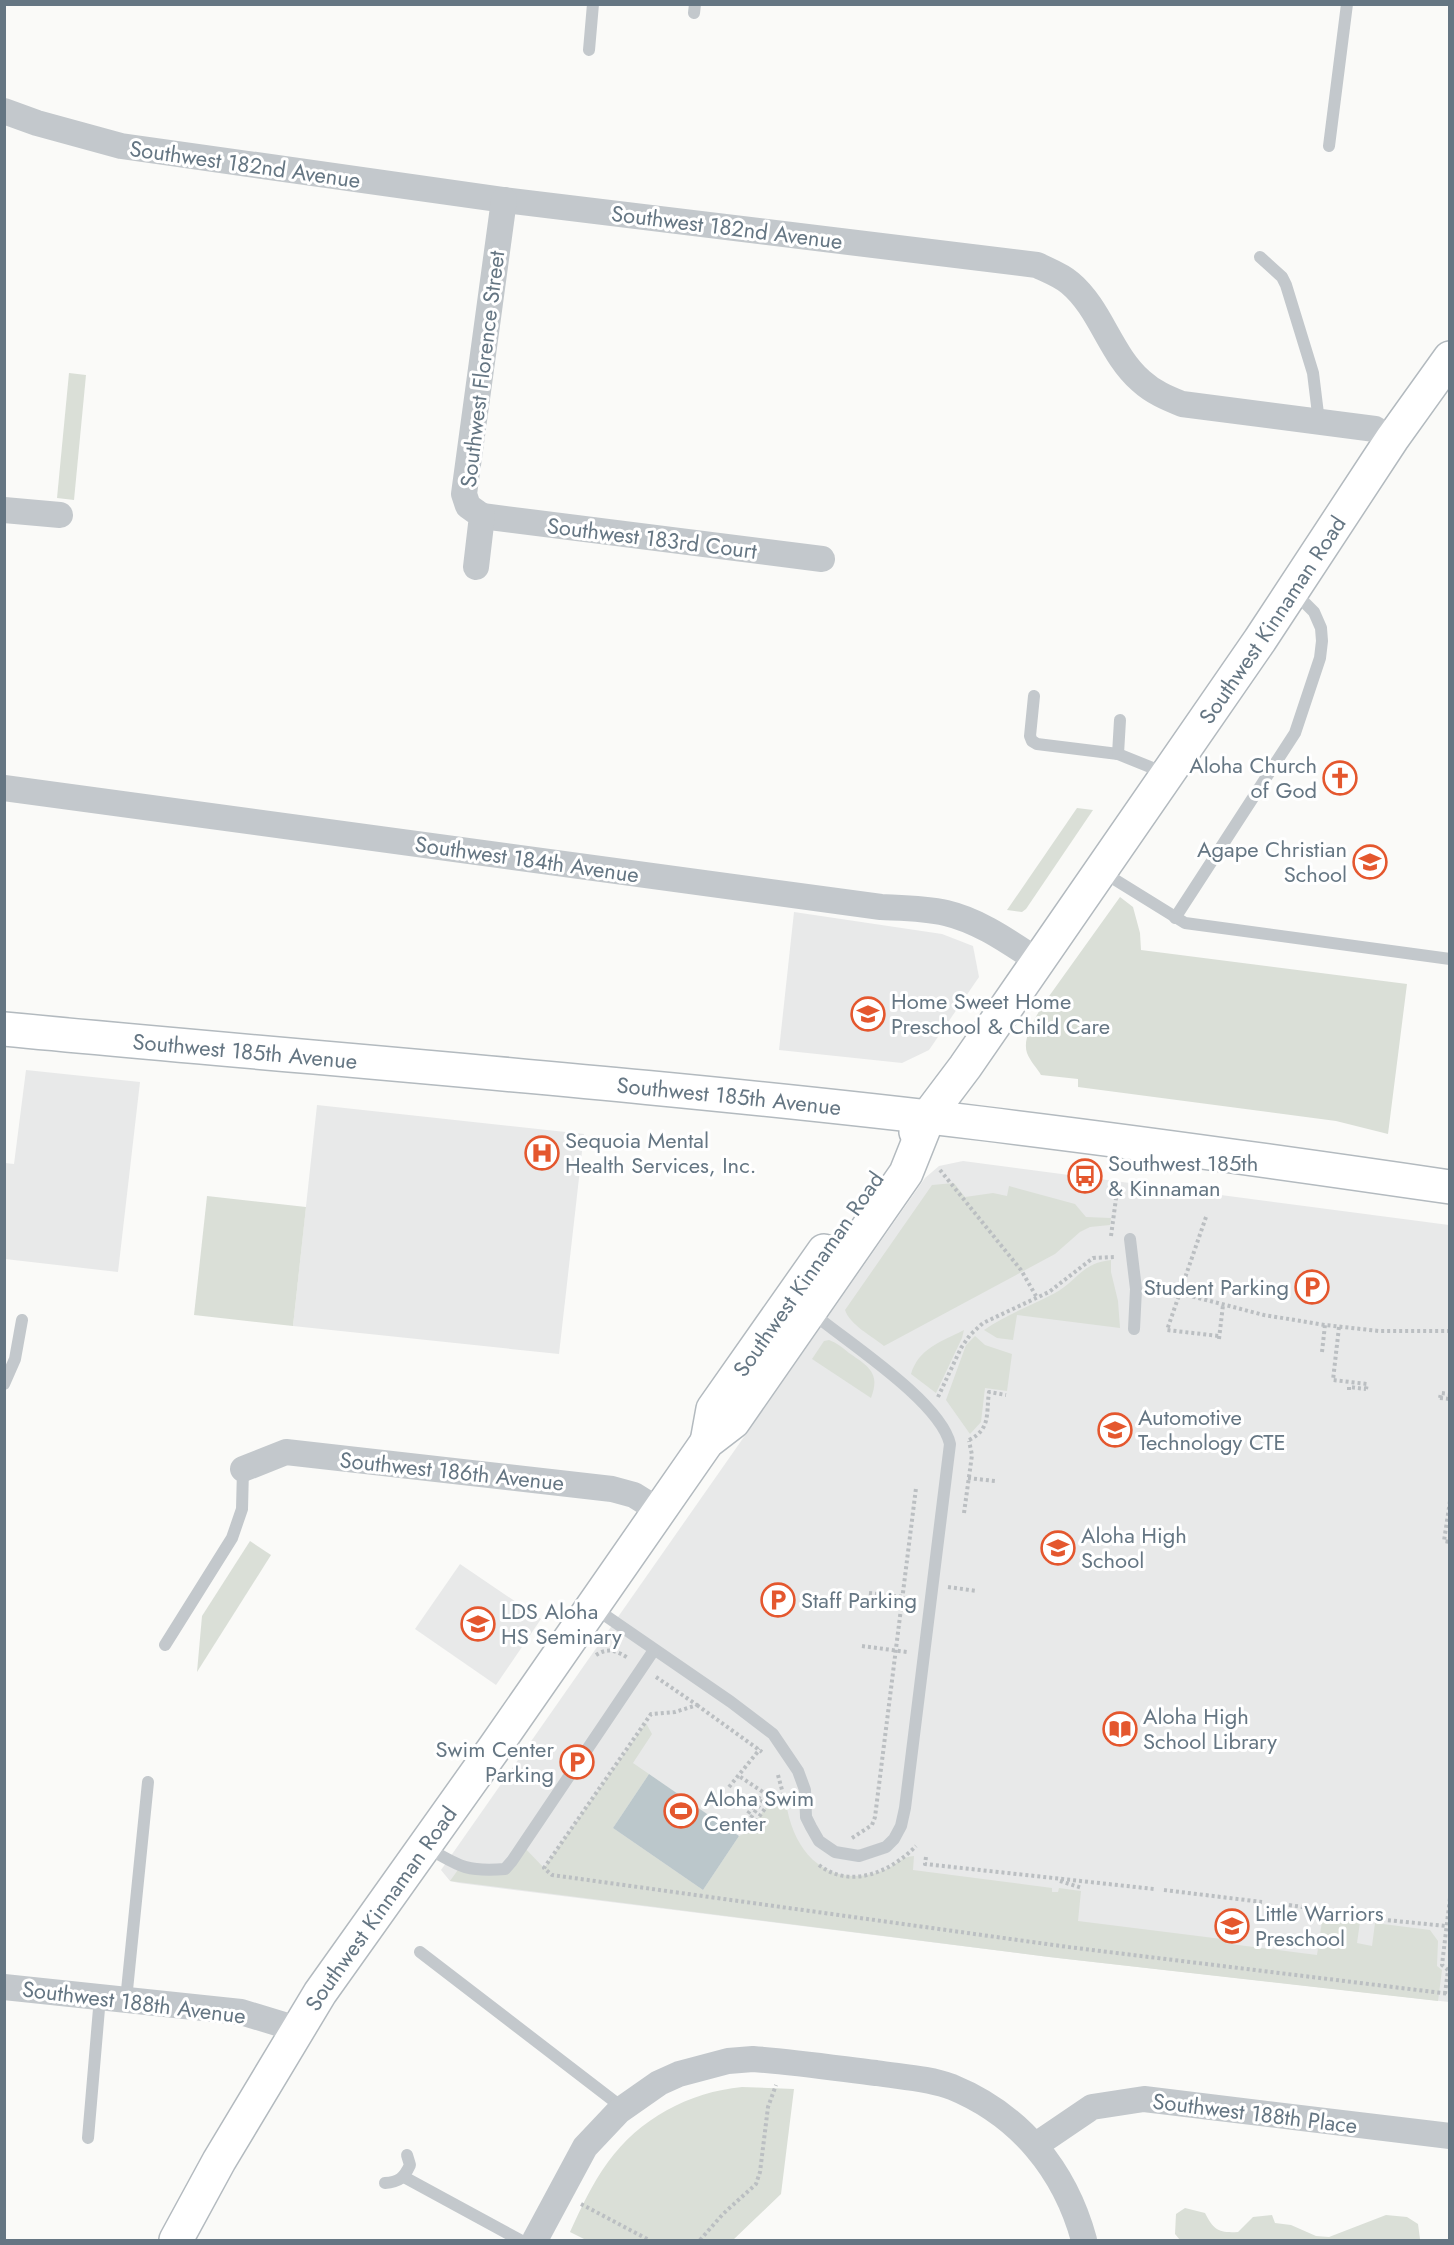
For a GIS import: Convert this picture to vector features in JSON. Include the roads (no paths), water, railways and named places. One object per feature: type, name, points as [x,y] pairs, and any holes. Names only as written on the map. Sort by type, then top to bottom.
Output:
[{"type":"main road","name":"Southwest Kinnaman Road","points":[[707,1442],[713,1409],[879,1173],[928,1118],[1293,590],[1392,439],[1449,358]]},
{"type":"main road","name":"Southwest 185th Avenue","points":[[4,1029],[529,1076],[928,1118],[1449,1187]]},
{"type":"main road","name":"Southwest Kinnaman Road","points":[[176,2241],[225,2151],[320,1993],[707,1442],[733,1422],[906,1173],[928,1118]]},
{"type":"street","name":"Southwest 182nd Avenue","points":[[4,111],[121,147],[504,200],[1037,265],[1069,282],[1087,302],[1125,363],[1141,381],[1159,394],[1182,404],[1375,429],[1392,439]]},
{"type":"street","name":"Southwest Florence Street","points":[[476,567],[482,516],[468,506],[464,494],[504,200]]},
{"type":"street","points":[[4,510],[60,515]]},
{"type":"street","name":"Southwest 183rd Court","points":[[482,516],[822,559]]},
{"type":"street","name":"Southwest 184th Avenue","points":[[4,788],[881,907],[941,912],[989,929],[1038,960]]},
{"type":"street","name":"Southwest 186th Avenue","points":[[243,1469],[286,1452],[612,1489],[634,1495],[658,1510]]},
{"type":"street","name":"Southwest 188th Avenue","points":[[4,1987],[240,2012],[297,2029]]},
{"type":"street","points":[[535,2241],[585,2147],[623,2108],[659,2083],[679,2074],[728,2061],[753,2059],[921,2079],[952,2087],[1002,2115],[1036,2145],[1056,2172],[1078,2220],[1084,2241]]},
{"type":"street","name":"Southwest 188th Place","points":[[1036,2145],[1092,2107],[1144,2099],[1449,2136]]},
{"type":"lane","points":[[589,50],[593,4]]},
{"type":"lane","points":[[1329,146],[1347,4]]},
{"type":"lane","points":[[1260,257],[1282,277],[1286,285],[1313,373],[1319,422]]},
{"type":"lane","points":[[1175,918],[1295,733],[1320,658],[1322,641],[1321,628],[1314,612],[1293,590]]},
{"type":"lane","points":[[1035,696],[1030,736],[1037,744],[1118,754],[1166,774]]},
{"type":"lane","points":[[1118,754],[1120,720]]},
{"type":"lane","points":[[1100,870],[1185,924],[1449,959]]},
{"type":"lane","points":[[1130,1239],[1134,1260],[1134,1329]]},
{"type":"lane","points":[[592,1607],[773,1734],[798,1771],[805,1790],[806,1817],[819,1841],[835,1852],[859,1856],[886,1847],[894,1839],[901,1826],[905,1808],[950,1444],[947,1433],[938,1418],[917,1397],[810,1311]]},
{"type":"lane","points":[[4,1384],[15,1359],[22,1320]]},
{"type":"lane","points":[[165,1645],[232,1538],[242,1509],[243,1469]]},
{"type":"lane","points":[[423,1846],[460,1867],[480,1871],[505,1869],[654,1650]]},
{"type":"lane","points":[[126,2000],[148,1782]]},
{"type":"lane","points":[[420,1952],[623,2108]]},
{"type":"lane","points":[[88,2138],[100,1997]]},
{"type":"lane","points":[[384,2183],[396,2182],[404,2177],[410,2165],[407,2156]]},
{"type":"lane","points":[[404,2177],[520,2241]]},
{"type":"place","name":"Aloha Church of God","points":[[1340,778]]},
{"type":"place","name":"Agape Christian School","points":[[1370,862]]},
{"type":"place","name":"Home Sweet Home Preschool & Child Care","points":[[868,1014]]},
{"type":"place","name":"Sequoia Mental Health Services, Inc.","points":[[542,1153]]},
{"type":"place","name":"Southwest 185th & Kinnaman","points":[[1085,1176]]},
{"type":"place","name":"Student Parking","points":[[1312,1287]]},
{"type":"place","name":"Automotive Technology CTE","points":[[1115,1430]]},
{"type":"place","name":"Aloha High School","points":[[1058,1548]]},
{"type":"place","name":"Staff Parking","points":[[778,1600]]},
{"type":"place","name":"LDS Aloha HS Seminary","points":[[478,1624]]},
{"type":"place","name":"Aloha High School Library","points":[[1120,1729]]},
{"type":"place","name":"Swim Center Parking","points":[[577,1762]]},
{"type":"place","name":"Aloha Swim Center","points":[[681,1811]]},
{"type":"place","name":"Little Warriors Preschool","points":[[1232,1926]]}]
